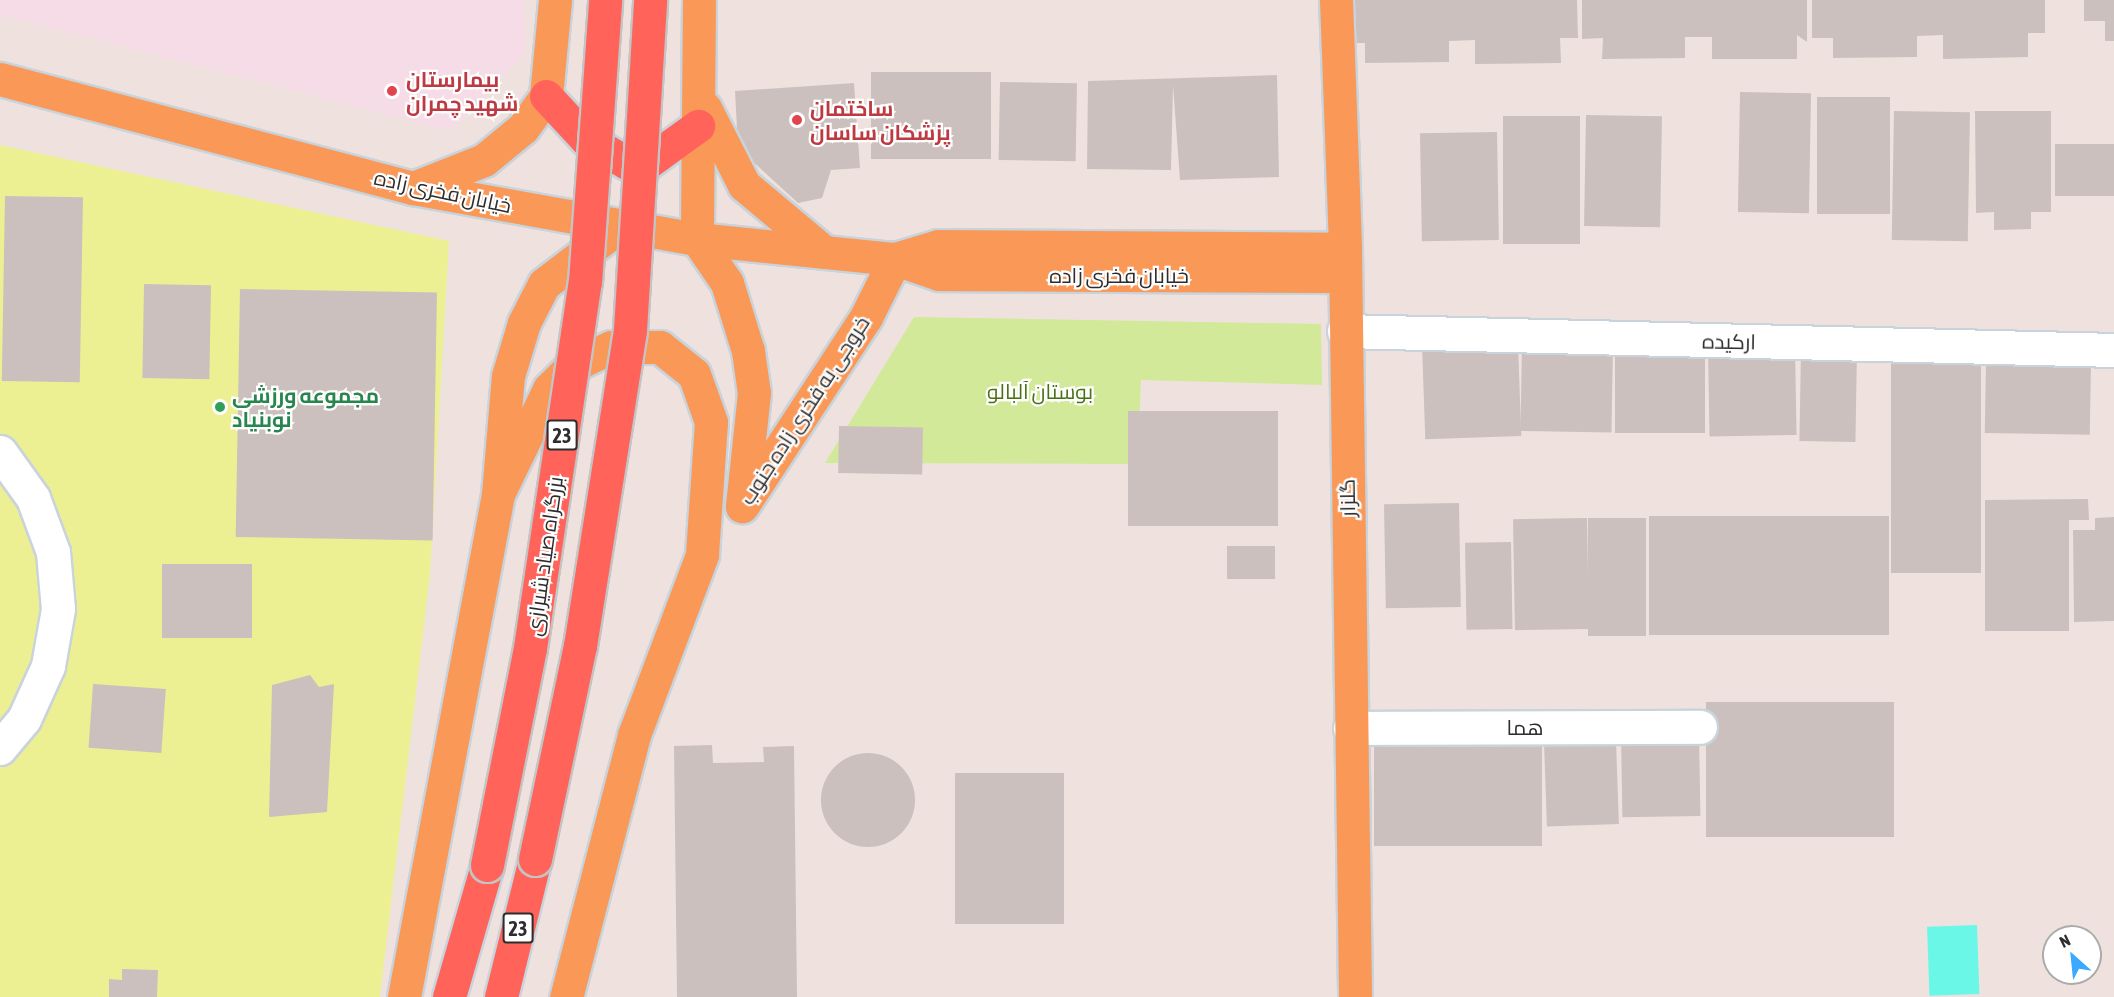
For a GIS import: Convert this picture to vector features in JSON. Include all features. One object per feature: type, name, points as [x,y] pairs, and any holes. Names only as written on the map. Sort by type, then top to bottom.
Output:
[{"type":"highway","name":"بزرگراه صیاد شیرازی","points":[[449,997],[487,865],[531,648],[585,282],[605,0]]},
{"type":"highway","name":"23","points":[[501,997],[535,860],[580,646],[630,330],[650,0]]},
{"type":"highway","points":[[546,96],[586,139],[627,163],[648,162],[698,126]]},
{"type":"main road","points":[[413,188],[484,160],[523,128],[546,96],[555,0]]},
{"type":"main road","points":[[699,0],[697,239],[727,283],[748,351],[754,393],[742,506]]},
{"type":"main road","name":"گلزار","points":[[1336,0],[1345,263],[1344,331],[1355,997]]},
{"type":"main road","name":"خیابان فخری زاده","points":[[0,79],[413,188],[697,239],[895,259],[939,274],[1345,263]]},
{"type":"main road","points":[[699,90],[720,146],[744,185],[825,253]]},
{"type":"main road","points":[[404,997],[498,494],[508,376],[524,322],[544,284],[576,254],[624,226]]},
{"type":"main road","name":"خروجی به فخری زاده جنوب","points":[[702,555],[742,506],[866,317],[895,259]]},
{"type":"main road","points":[[498,494],[549,389],[572,366],[611,347],[660,347],[694,374],[711,422],[702,555],[634,735],[566,997]]},
{"type":"street","name":"ارکیده","points":[[1344,331],[2114,350]]},
{"type":"street","points":[[0,452],[33,498],[41,519],[53,552],[58,609],[48,666],[24,719],[0,748]]},
{"type":"street","name":"هما","points":[[1350,728],[1700,727]]},
{"type":"shaded area","name":"بیمارستان شهید چمران","points":[[0,0],[523,0],[527,51],[451,131],[0,15]]},
{"type":"green space","name":"مجموعه ورزشی نوبنیاد","points":[[0,145],[449,241],[430,574],[380,997],[0,997]]},
{"type":"green space","name":"بوستان آلبالو","points":[[914,317],[1321,324],[1322,385],[1141,380],[1137,464],[825,463]]},
{"type":"water","points":[[1977,925],[1979,994],[1929,996],[1927,927]]},
{"type":"building","points":[[1344,0],[1577,0],[1578,38],[1560,38],[1561,63],[1475,64],[1475,40],[1449,41],[1449,62],[1365,63],[1365,43],[1344,43]]},
{"type":"building","points":[[1582,0],[1807,0],[1807,42],[1797,35],[1797,59],[1712,59],[1712,37],[1685,37],[1685,58],[1602,59],[1603,38],[1582,39]]},
{"type":"building","points":[[1812,0],[2045,0],[2045,33],[2028,33],[2028,57],[1943,59],[1943,35],[1917,36],[1917,57],[1833,58],[1833,38],[1812,38]]},
{"type":"building","points":[[2084,0],[2114,0],[2114,41],[2105,41],[2105,21],[2084,21]]},
{"type":"building","points":[[871,72],[991,72],[991,159],[871,159]]},
{"type":"building","points":[[1277,75],[1279,177],[1180,180],[1173,85],[1171,170],[1087,169],[1088,81]]},
{"type":"building","points":[[1000,82],[1077,83],[1076,161],[999,160]]},
{"type":"building","name":"ساختمان پزشکان ساسان","points":[[854,83],[860,168],[831,170],[822,198],[798,203],[738,148],[735,91]]},
{"type":"building","points":[[1740,92],[1811,93],[1809,213],[1738,212]]},
{"type":"building","points":[[1817,97],[1890,97],[1890,214],[1817,214]]},
{"type":"building","points":[[1894,111],[1970,112],[1968,241],[1892,240]]},
{"type":"building","points":[[1975,111],[2051,111],[2051,212],[2031,212],[2031,229],[1994,230],[1994,212],[1976,213]]},
{"type":"building","points":[[1586,115],[1662,116],[1660,227],[1584,226]]},
{"type":"building","points":[[1503,116],[1580,116],[1580,244],[1503,244]]},
{"type":"building","points":[[1497,132],[1499,240],[1422,241],[1420,133]]},
{"type":"building","points":[[2055,144],[2114,144],[2114,196],[2055,196]]},
{"type":"building","points":[[5,196],[83,197],[80,382],[2,381]]},
{"type":"building","points":[[144,284],[211,285],[209,379],[142,378]]},
{"type":"building","points":[[240,289],[437,292],[433,540],[236,537]]},
{"type":"building","points":[[1518,343],[1521,436],[1425,439],[1422,346]]},
{"type":"building","points":[[1522,344],[1613,346],[1611,433],[1520,431]]},
{"type":"building","points":[[1615,345],[1705,345],[1705,433],[1615,433]]},
{"type":"building","points":[[1795,347],[1797,435],[1710,437],[1708,349]]},
{"type":"building","points":[[1801,350],[1857,351],[1855,442],[1799,441]]},
{"type":"building","points":[[1891,353],[1981,353],[1981,573],[1891,573]]},
{"type":"building","points":[[1986,362],[2091,364],[2090,435],[1985,433]]},
{"type":"building","points":[[1128,411],[1278,411],[1278,526],[1128,526]]},
{"type":"building","points":[[839,426],[923,427],[922,474],[838,473]]},
{"type":"building","points":[[2088,499],[2089,520],[2069,520],[2069,631],[1985,631],[1985,500]]},
{"type":"building","points":[[1459,503],[1461,607],[1386,608],[1384,504]]},
{"type":"building","points":[[1649,516],[1889,516],[1889,635],[1649,635]]},
{"type":"building","points":[[2114,517],[2114,621],[2074,622],[2073,530],[2095,530],[2095,518]]},
{"type":"building","points":[[1587,518],[1589,629],[1515,630],[1513,519]]},
{"type":"building","points":[[1588,518],[1646,518],[1646,636],[1588,636]]},
{"type":"building","points":[[1511,542],[1513,629],[1467,630],[1465,543]]},
{"type":"building","points":[[1227,546],[1275,546],[1275,579],[1227,579]]},
{"type":"building","points":[[162,564],[252,564],[252,638],[162,638]]},
{"type":"building","points":[[310,675],[319,687],[334,684],[327,812],[269,817],[272,685]]},
{"type":"building","points":[[93,684],[166,689],[161,753],[89,748]]},
{"type":"building","points":[[1706,702],[1894,702],[1894,837],[1706,837]]},
{"type":"building","points":[[1699,734],[1700,816],[1622,817],[1621,735]]},
{"type":"building","points":[[1374,736],[1542,736],[1542,846],[1374,846]]},
{"type":"building","points":[[1616,741],[1619,824],[1547,826],[1544,744]]},
{"type":"building","points":[[712,745],[713,763],[764,762],[763,747],[794,746],[797,997],[677,997],[674,746]]},
{"type":"building","points":[[868,753],[886,757],[901,767],[911,782],[915,800],[911,818],[901,833],[886,843],[868,847],[850,843],[835,833],[825,818],[821,800],[825,782],[835,767],[850,757]]},
{"type":"building","points":[[955,773],[1064,773],[1064,924],[955,924]]},
{"type":"building","points":[[122,969],[158,970],[157,997],[109,997],[109,979],[122,980]]},
{"type":"place","name":"بیمارستان شهید چمران","points":[[392,91]]},
{"type":"place","name":"ساختمان پزشکان ساسان","points":[[797,120]]},
{"type":"place","name":"مجموعه ورزشی نوبنیاد","points":[[220,407]]}]
